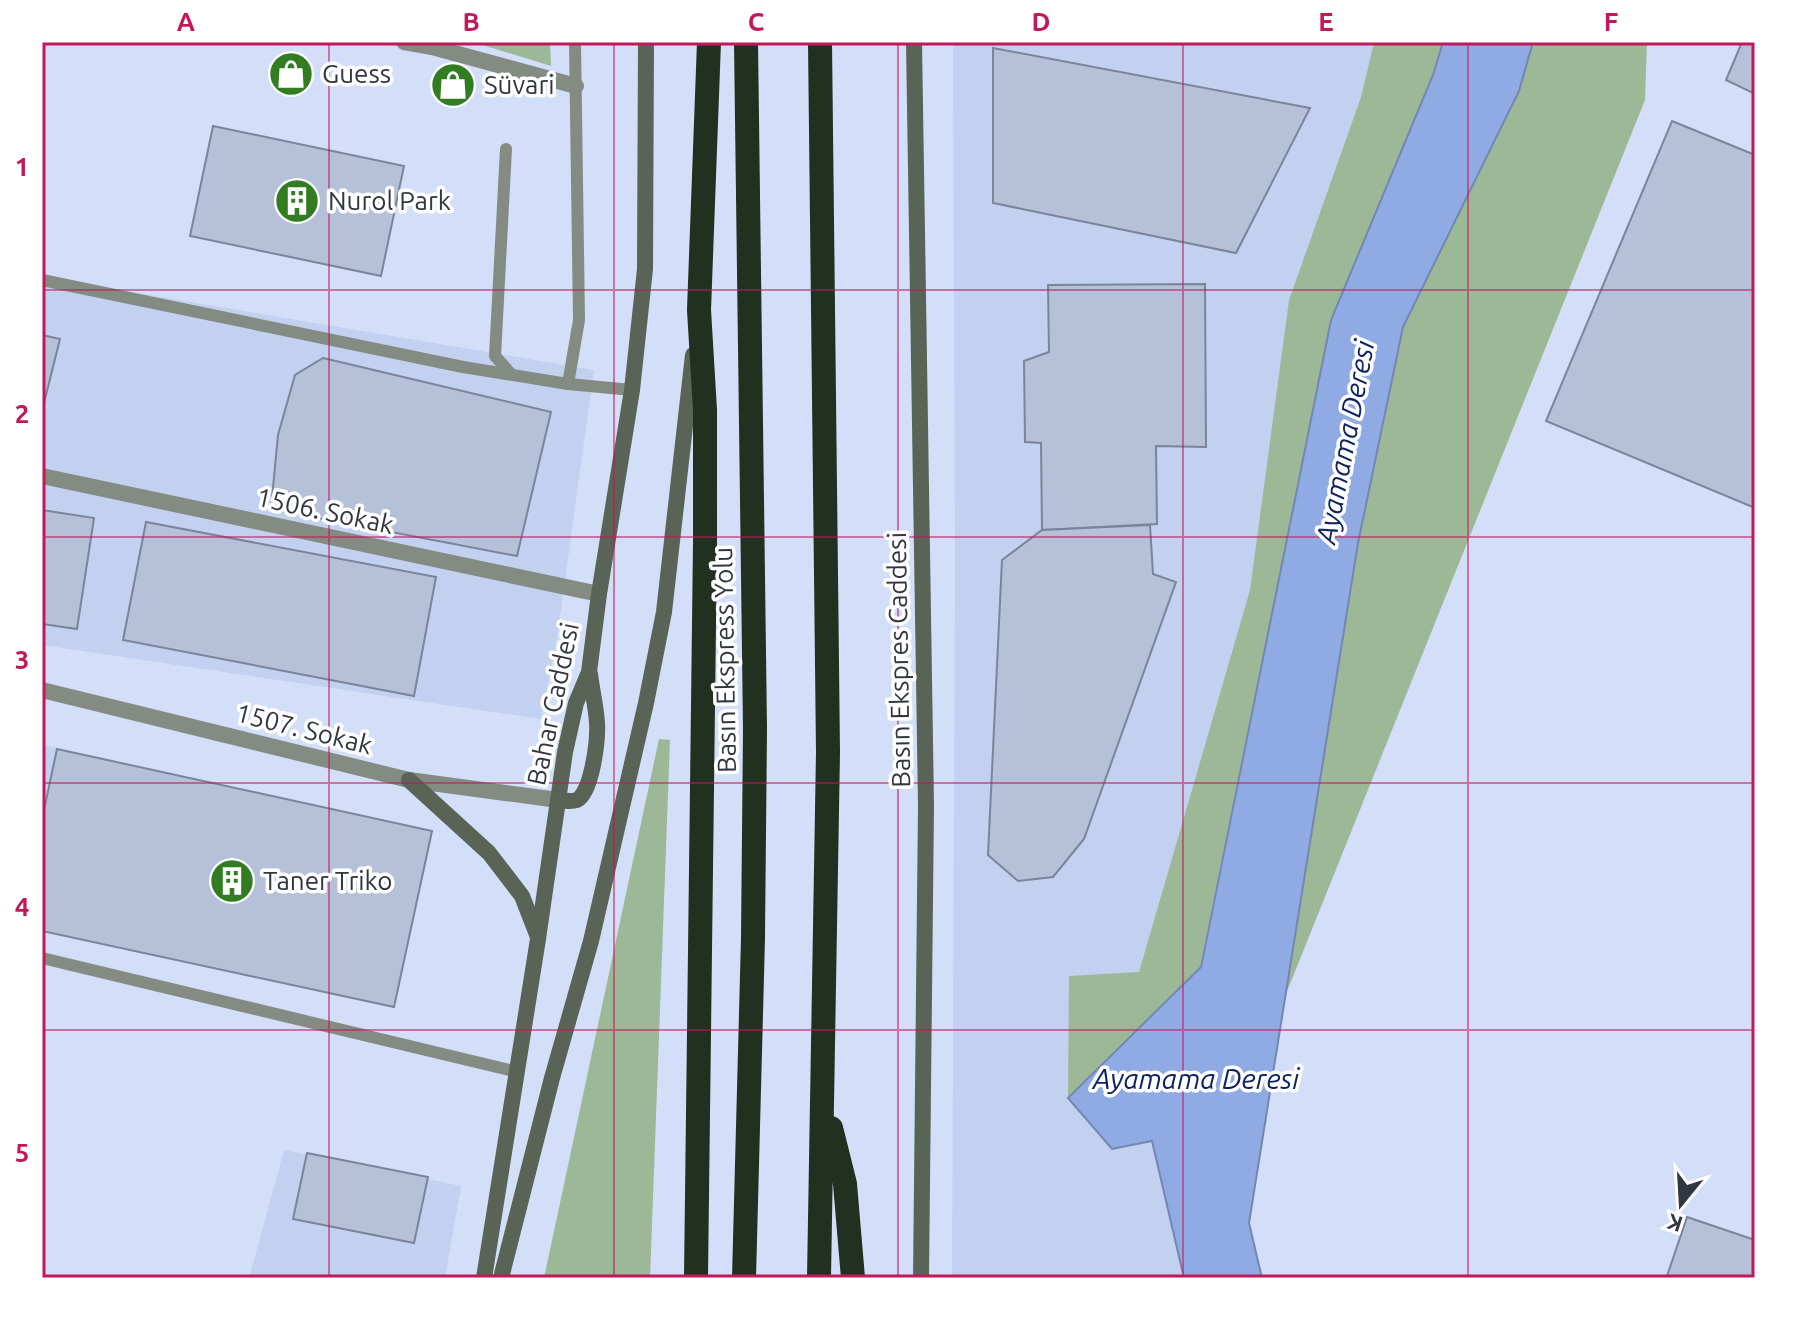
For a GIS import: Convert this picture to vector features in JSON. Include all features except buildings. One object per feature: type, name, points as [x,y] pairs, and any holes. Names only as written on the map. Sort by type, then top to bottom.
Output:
[{"type":"highway","points":[[696,1278],[705,542],[705,410],[699,310],[709,42]]},
{"type":"highway","name":"Basın Ekspress Yolu","points":[[744,1278],[755,744],[746,42]]},
{"type":"highway","points":[[819,1278],[828,752],[820,42]]},
{"type":"highway","points":[[823,1099],[845,1184],[853,1278]]},
{"type":"main road","name":"Bahar Caddesi","points":[[484,1278],[565,752],[576,703],[589,672],[632,390],[645,269],[646,42]]},
{"type":"main road","name":"Basın Ekspres Caddesi","points":[[914,42],[926,805],[921,1278]]},
{"type":"main road","points":[[501,1278],[591,941],[646,703],[664,612],[699,310]]},
{"type":"main road","points":[[558,800],[579,799],[586,792],[590,776],[597,726],[589,672]]},
{"type":"main road","points":[[409,780],[489,853],[522,896],[538,939]]},
{"type":"street","points":[[404,42],[576,86]]},
{"type":"street","name":"1506. Sokak","points":[[42,476],[599,594]]},
{"type":"street","name":"1507. Sokak","points":[[42,690],[409,780],[558,800]]},
{"type":"lane","points":[[568,384],[579,320],[575,42]]},
{"type":"lane","points":[[506,149],[495,356],[511,374]]},
{"type":"lane","points":[[42,280],[463,367],[568,384],[632,390]]},
{"type":"lane","points":[[42,958],[518,1072]]},
{"type":"shaded area","points":[[953,42],[1374,42],[1361,97],[1289,300],[1250,590],[1139,973],[1069,977],[1152,1141],[1184,1278],[952,1278],[955,569]]},
{"type":"shaded area","points":[[42,277],[594,370],[557,638],[541,719],[42,645]]},
{"type":"shaded area","points":[[42,744],[58,748],[42,809]]},
{"type":"shaded area","points":[[284,1150],[461,1186],[445,1278],[249,1278]]},
{"type":"green space","points":[[473,42],[550,42],[551,66]]},
{"type":"green space","points":[[1374,42],[1443,42],[1433,75],[1331,320],[1200,967],[1068,1098],[1069,976],[1139,972],[1250,590],[1289,300],[1361,97]]},
{"type":"green space","points":[[1533,42],[1647,42],[1645,100],[1286,994],[1358,543],[1403,327],[1519,91]]},
{"type":"green space","points":[[659,739],[670,740],[650,1278],[544,1278]]},
{"type":"water","name":"Ayamama Deresi","points":[[1443,42],[1533,42],[1519,91],[1403,327],[1358,543],[1249,1223],[1262,1278],[1184,1278],[1152,1141],[1112,1149],[1068,1098],[1201,967],[1331,320],[1433,75]]},
{"type":"place","name":"Guess","points":[[291,74]]},
{"type":"place","name":"Süvari","points":[[453,85]]},
{"type":"place","name":"Nurol Park","points":[[297,201]]},
{"type":"place","name":"Taner Triko","points":[[232,881]]}]
